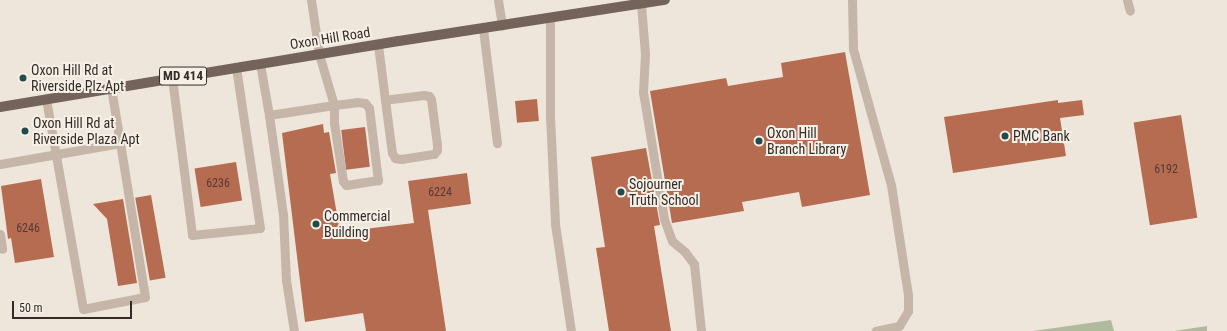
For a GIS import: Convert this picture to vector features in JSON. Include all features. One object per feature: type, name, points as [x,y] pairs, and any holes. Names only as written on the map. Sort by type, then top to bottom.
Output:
[{"type":"main road","name":"Oxon Hill Road","points":[[0,107],[319,54],[665,0]]},
{"type":"lane","points":[[269,114],[334,105],[365,103],[369,108],[378,180],[346,185],[342,181],[334,123],[334,105],[319,54],[311,0]]},
{"type":"lane","points":[[498,0],[502,26]]},
{"type":"lane","points":[[852,0],[853,49],[877,141],[891,185],[908,295],[908,311],[899,326],[876,331]]},
{"type":"lane","points":[[1127,0],[1130,11]]},
{"type":"lane","points":[[641,4],[645,54],[643,92],[664,219],[672,241],[685,252],[694,264],[701,331]]},
{"type":"lane","points":[[550,19],[550,116],[555,224],[571,331]]},
{"type":"lane","points":[[483,29],[497,143]]},
{"type":"lane","points":[[378,45],[385,100],[392,153],[395,158],[401,159],[434,154],[437,150],[437,145],[431,99],[429,96],[424,95],[385,100]]},
{"type":"lane","points":[[260,64],[269,114],[283,214],[286,280],[294,331]]},
{"type":"lane","points":[[172,78],[192,235],[260,228],[236,68]]},
{"type":"lane","points":[[46,99],[83,309],[145,297],[111,88]]},
{"type":"lane","points":[[0,164],[120,143]]},
{"type":"lane","points":[[0,234],[2,249]]},
{"type":"green space","points":[[1111,320],[1114,331],[1033,331]]},
{"type":"green space","points":[[1207,326],[1207,331],[1174,331]]},
{"type":"building","name":"Oxon Hill Branch Library","points":[[845,52],[870,195],[802,207],[799,192],[742,202],[744,211],[672,223],[650,91],[726,78],[728,86],[783,77],[781,63]]},
{"type":"building","points":[[537,99],[539,121],[517,123],[515,101]]},
{"type":"building","name":"PMC Bank","points":[[1058,100],[1058,103],[1082,100],[1084,115],[1060,118],[1066,156],[953,173],[944,117]]},
{"type":"building","points":[[1181,115],[1197,218],[1150,225],[1134,123]]},
{"type":"building","points":[[323,124],[324,133],[329,132],[336,173],[330,174],[340,232],[414,223],[408,181],[467,173],[471,204],[428,210],[446,331],[366,331],[363,313],[305,322],[282,133]]},
{"type":"building","points":[[365,127],[370,167],[346,170],[341,130]]},
{"type":"building","points":[[646,148],[660,225],[654,226],[671,331],[609,331],[596,248],[605,247],[591,157]]},
{"type":"building","points":[[236,162],[242,201],[201,207],[195,169]]},
{"type":"building","points":[[41,179],[54,257],[15,263],[11,238],[8,239],[1,186]]},
{"type":"building","points":[[151,195],[166,278],[150,281],[135,198]]},
{"type":"building","points":[[123,199],[137,283],[118,286],[107,219],[93,204]]},
{"type":"place","name":"Oxon Hill Rd at Riverside Plz Apt","points":[[23,78]]},
{"type":"place","name":"Oxon Hill Rd at Riverside Plaza Apt","points":[[25,131]]},
{"type":"place","name":"PMC Bank","points":[[1005,136]]},
{"type":"place","name":"Oxon Hill Branch Library","points":[[759,141]]},
{"type":"place","name":"Sojourner Truth School","points":[[621,192]]},
{"type":"place","name":"Commercial Building","points":[[316,224]]}]
